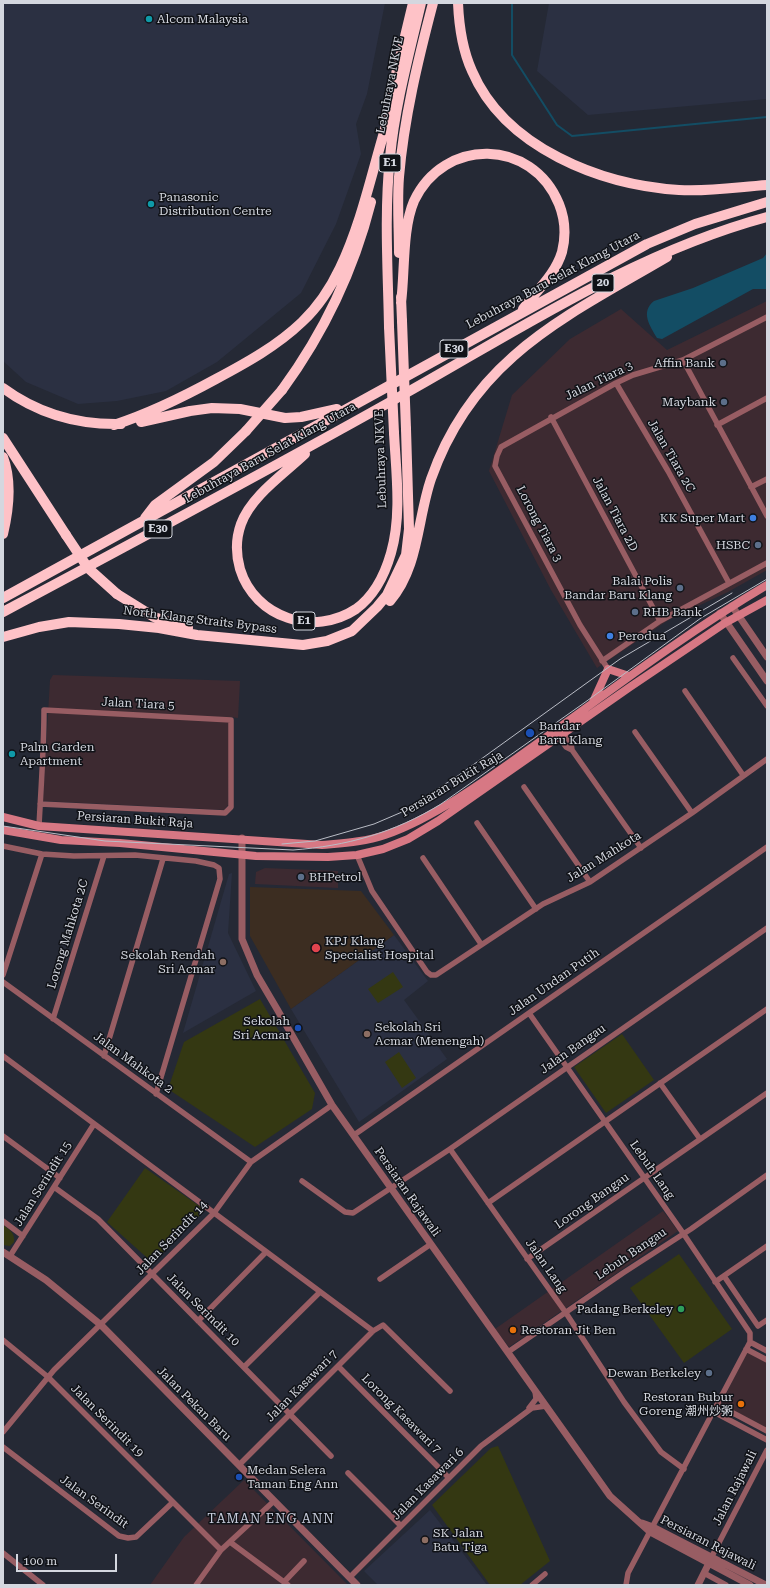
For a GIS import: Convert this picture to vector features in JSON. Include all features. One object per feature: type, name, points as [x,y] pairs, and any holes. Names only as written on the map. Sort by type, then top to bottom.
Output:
[{"type":"highway","points":[[141,523],[155,505],[214,462],[246,431],[282,390],[317,335],[340,291],[354,257],[372,194],[390,99],[413,3]]},
{"type":"highway","name":"Lebuhraya NKVE","points":[[314,445],[284,475],[260,494],[240,525],[237,544],[242,575],[255,597],[265,607],[276,614],[302,621],[329,620],[341,617],[356,608],[368,598],[383,575],[391,554],[396,516],[389,327],[387,204],[390,158],[400,91],[421,3]]},
{"type":"highway","points":[[401,303],[398,206],[402,153],[409,103],[433,3]]},
{"type":"highway","points":[[458,3],[460,34],[472,71],[486,96],[511,126],[546,149],[587,170],[623,182],[646,187],[695,191],[767,185]]},
{"type":"highway","points":[[114,424],[144,415],[234,370],[280,341],[303,321],[323,298],[340,268],[355,232],[385,129]]},
{"type":"highway","points":[[401,303],[404,253],[414,202],[429,180],[449,164],[473,155],[494,154],[515,159],[539,173],[556,198],[563,219],[564,243],[558,261],[548,279],[520,312]]},
{"type":"highway","name":"Lebuhraya Baru Selat Klang Utara","points":[[3,598],[520,312],[647,244],[695,224],[767,202]]},
{"type":"highway","name":"Lebuhraya Baru Selat Klang Utara","points":[[3,612],[314,445],[535,320],[648,259],[700,238],[767,217]]},
{"type":"highway","points":[[352,631],[377,615],[392,598],[404,580],[409,568],[430,480],[446,440],[475,395],[495,372],[544,330],[700,238]]},
{"type":"highway","name":"North Klang Straits Bypass","points":[[3,637],[38,627],[69,622],[119,624],[221,638],[303,645],[327,641],[352,631],[377,607],[387,594],[406,555],[409,529],[401,303]]},
{"type":"highway","points":[[3,388],[26,403],[44,411],[82,421],[114,424],[129,424],[190,410],[212,408],[240,409],[286,418],[302,417],[352,405]]},
{"type":"highway","points":[[3,438],[88,568],[117,594],[154,617],[221,638]]},
{"type":"highway","points":[[3,457],[8,486],[7,515],[3,534]]},
{"type":"main road","name":"Persiaran Bukit Raja","points":[[3,817],[39,826],[322,844],[361,842],[384,836],[422,818],[471,789],[720,613],[767,585]]},
{"type":"main road","name":"Persiaran Bukit Raja","points":[[3,830],[61,840],[242,855],[294,857],[357,855],[383,849],[408,839],[438,821],[560,734],[725,623],[767,600]]},
{"type":"main road","points":[[593,704],[608,669],[629,676]]},
{"type":"street","name":"Jalan Tiara 3","points":[[551,417],[633,375],[683,360],[767,317]]},
{"type":"street","points":[[683,360],[767,516]]},
{"type":"street","name":"Jalan Tiara 2C","points":[[616,383],[668,471],[729,584]]},
{"type":"street","points":[[718,425],[767,398]]},
{"type":"street","name":"Jalan Tiara 2D","points":[[551,417],[660,621]]},
{"type":"street","name":"Lorong Tiara 3","points":[[551,417],[501,447],[497,456],[496,466],[580,625],[608,669]]},
{"type":"street","points":[[751,487],[767,479]]},
{"type":"street","points":[[602,661],[660,621],[767,563]]},
{"type":"street","points":[[732,606],[767,657]]},
{"type":"street","points":[[720,613],[725,623],[767,681]]},
{"type":"street","points":[[734,658],[767,706]]},
{"type":"street","points":[[685,691],[743,775]]},
{"type":"street","name":"Jalan Tiara 5","points":[[44,710],[232,720],[231,807],[225,813],[40,804],[43,771],[44,710]]},
{"type":"street","points":[[635,732],[692,813]]},
{"type":"street","points":[[560,734],[571,743],[572,750],[641,848]]},
{"type":"street","name":"Jalan Mahkota","points":[[357,855],[372,891],[427,972],[431,975],[436,975],[536,909],[590,882],[692,813],[767,759]]},
{"type":"street","points":[[524,787],[590,882]]},
{"type":"street","points":[[39,826],[40,804]]},
{"type":"street","points":[[477,823],[536,909]]},
{"type":"street","name":"Persiaran Rajawali","points":[[242,838],[242,940],[257,975],[332,1105],[610,1496],[639,1522],[711,1560],[766,1585]]},
{"type":"street","points":[[3,846],[42,854],[135,856],[196,861],[214,865],[219,868],[220,879],[156,1094]]},
{"type":"street","name":"Jalan Undan Putih","points":[[354,1135],[767,847]]},
{"type":"street","points":[[3,975],[42,854]]},
{"type":"street","name":"Lorong Mahkota 2C","points":[[53,1019],[104,856]]},
{"type":"street","points":[[423,858],[481,944]]},
{"type":"street","points":[[104,1056],[163,859]]},
{"type":"street","name":"Jalan Bangau","points":[[302,1181],[345,1212],[353,1213],[450,1149],[767,928]]},
{"type":"street","name":"Jalan Mahkota 2","points":[[3,982],[251,1162]]},
{"type":"street","points":[[488,1203],[767,1009]]},
{"type":"street","name":"Lebuh Lang","points":[[529,1013],[749,1330],[750,1342]]},
{"type":"street","points":[[3,1056],[373,1331]]},
{"type":"street","points":[[660,1083],[700,1139]]},
{"type":"street","name":"Lorong Bangau","points":[[527,1259],[767,1093]]},
{"type":"street","name":"Jalan Serindit 14","points":[[3,1432],[48,1377],[214,1213],[251,1162],[332,1105]]},
{"type":"street","name":"Jalan Serindit 15","points":[[10,1256],[94,1124]]},
{"type":"street","points":[[3,1136],[60,1178]]},
{"type":"street","name":"Jalan Lang","points":[[450,1149],[566,1313],[624,1402],[661,1452],[684,1469]]},
{"type":"street","name":"Lebuh Bangau","points":[[508,1352],[767,1175]]},
{"type":"street","name":"Jalan Serindit 10","points":[[54,1187],[98,1219],[331,1456]]},
{"type":"street","points":[[3,1221],[23,1236]]},
{"type":"street","points":[[380,1279],[431,1244]]},
{"type":"street","points":[[715,1282],[767,1246]]},
{"type":"street","name":"Jalan Pekan Baru","points":[[3,1252],[71,1299],[101,1325],[357,1585]]},
{"type":"street","points":[[198,1321],[266,1252]]},
{"type":"street","points":[[724,1276],[758,1326],[767,1320]]},
{"type":"street","points":[[244,1367],[320,1292]]},
{"type":"street","name":"Jalan Kasawari 7","points":[[239,1465],[373,1331],[383,1325],[450,1391]]},
{"type":"street","name":"Jalan Serindit 19","points":[[3,1340],[48,1377],[172,1503],[221,1550]]},
{"type":"street","points":[[626,1585],[628,1573],[750,1342],[767,1351]]},
{"type":"street","points":[[746,1349],[767,1360]]},
{"type":"street","name":"Lorong Kasawari 7","points":[[338,1366],[449,1478]]},
{"type":"street","points":[[526,1412],[536,1399],[535,1391]]},
{"type":"street","points":[[718,1405],[767,1431]]},
{"type":"street","points":[[526,1412],[537,1406],[546,1406]]},
{"type":"street","name":"Jalan Kasawari 6","points":[[350,1577],[481,1446],[526,1412]]},
{"type":"street","points":[[714,1412],[767,1440]]},
{"type":"street","name":"Jalan Serindit","points":[[3,1447],[119,1536],[128,1538],[136,1537],[172,1503]]},
{"type":"street","name":"Jalan Rajawali","points":[[711,1560],[767,1450]]},
{"type":"street","points":[[348,1473],[401,1526]]},
{"type":"street","points":[[196,1585],[221,1550],[274,1501]]},
{"type":"street","points":[[230,1542],[286,1583],[304,1561]]},
{"type":"street","points":[[3,1553],[43,1585]]},
{"type":"street","points":[[698,1585],[711,1560]]},
{"type":"street","name":"Persiaran Rajawali","points":[[711,1560],[750,1585]]},
{"type":"street","points":[[704,1572],[726,1585]]},
{"type":"street","points":[[532,1585],[545,1574]]},
{"type":"shaded area","points":[[3,3],[385,3],[367,94],[356,124],[361,154],[336,224],[301,293],[217,362],[166,391],[117,401],[78,404],[26,382],[3,361]]},
{"type":"shaded area","points":[[549,3],[767,3],[767,99],[588,115],[537,71]]},
{"type":"shaded area","points":[[767,301],[767,570],[728,592],[670,619],[597,668],[551,590],[489,471],[512,395],[570,339],[621,309],[667,350]]},
{"type":"shaded area","points":[[53,675],[240,681],[238,718],[230,717],[228,805],[224,810],[43,801],[50,680]]},
{"type":"shaded area","points":[[265,868],[338,871],[338,888],[255,884],[256,872]]},
{"type":"shaded area","name":"Sekolah Rendah Sri Acmar","points":[[232,873],[228,933],[256,991],[183,1033],[229,874]]},
{"type":"shaded area","name":"KPJ Klang Specialist Hospital","points":[[250,887],[361,891],[394,935],[291,1009],[250,936]]},
{"type":"shaded area","name":"Sekolah Sri Acmar (Menengah)","points":[[394,935],[428,981],[404,1000],[447,1059],[359,1122],[291,1009]]},
{"type":"shaded area","points":[[663,1211],[678,1231],[509,1347],[495,1329]]},
{"type":"shaded area","points":[[747,1352],[767,1363],[767,1428],[721,1404]]},
{"type":"shaded area","points":[[244,1480],[348,1585],[150,1585],[184,1537]]},
{"type":"shaded area","name":"SK Jalan Batu Tiga","points":[[430,1510],[487,1585],[378,1585],[364,1571]]},
{"type":"green space","points":[[393,972],[403,987],[378,1003],[368,989]]},
{"type":"green space","points":[[260,999],[315,1093],[312,1109],[255,1147],[168,1089],[184,1042]]},
{"type":"green space","points":[[622,1034],[654,1080],[606,1113],[574,1067]]},
{"type":"green space","points":[[399,1052],[416,1078],[402,1088],[385,1062]]},
{"type":"green space","points":[[145,1168],[205,1210],[153,1263],[107,1222]]},
{"type":"green space","points":[[3,1225],[10,1230],[14,1236],[14,1242],[10,1246],[3,1245]]},
{"type":"green space","name":"Padang Berkeley","points":[[679,1254],[732,1329],[684,1363],[630,1288]]},
{"type":"green space","points":[[498,1446],[550,1561],[520,1585],[490,1585],[432,1505],[491,1448]]},
{"type":"water","points":[[767,253],[767,289],[753,289],[662,339],[657,338],[649,324],[647,314],[650,305],[654,301],[693,288],[763,258]]},
{"type":"waterway","points":[[512,3],[512,55],[557,125],[572,136],[767,117]]},
{"type":"tram line","points":[[3,826],[105,841],[293,850],[332,845],[369,836],[406,823],[441,804],[701,618],[767,579]]},
{"type":"tram line","points":[[282,844],[315,841],[374,824],[402,812],[459,775],[620,659],[732,593]]},
{"type":"place","name":"Alcom Malaysia","points":[[149,19]]},
{"type":"place","name":"Panasonic Distribution Centre","points":[[151,204]]},
{"type":"place","name":"Affin Bank","points":[[723,363]]},
{"type":"place","name":"Maybank","points":[[724,402]]},
{"type":"place","name":"KK Super Mart","points":[[753,518]]},
{"type":"place","name":"HSBC","points":[[758,545]]},
{"type":"place","name":"Balai Polis Bandar Baru Klang","points":[[680,588]]},
{"type":"place","name":"RHB Bank","points":[[635,612]]},
{"type":"place","name":"Perodua","points":[[610,636]]},
{"type":"place","name":"Bandar Baru Klang","points":[[530,733]]},
{"type":"place","name":"Palm Garden Apartment","points":[[12,754]]},
{"type":"place","name":"BHPetrol","points":[[301,877]]},
{"type":"place","name":"KPJ Klang Specialist Hospital","points":[[316,948]]},
{"type":"place","name":"Sekolah Rendah Sri Acmar","points":[[223,962]]},
{"type":"place","name":"Sekolah Sri Acmar","points":[[298,1028]]},
{"type":"place","name":"Sekolah Sri Acmar (Menengah)","points":[[367,1034]]},
{"type":"place","name":"Padang Berkeley","points":[[681,1309]]},
{"type":"place","name":"Restoran Jit Ben","points":[[513,1330]]},
{"type":"place","name":"Dewan Berkeley","points":[[709,1373]]},
{"type":"place","name":"Restoran Bubur Goreng 潮州炒粥","points":[[741,1404]]},
{"type":"place","name":"Medan Selera Taman Eng Ann","points":[[239,1477]]},
{"type":"place","name":"SK Jalan Batu Tiga","points":[[425,1540]]},
{"type":"district","name":"TAMAN ENG ANN","points":[[271,1519]]}]
